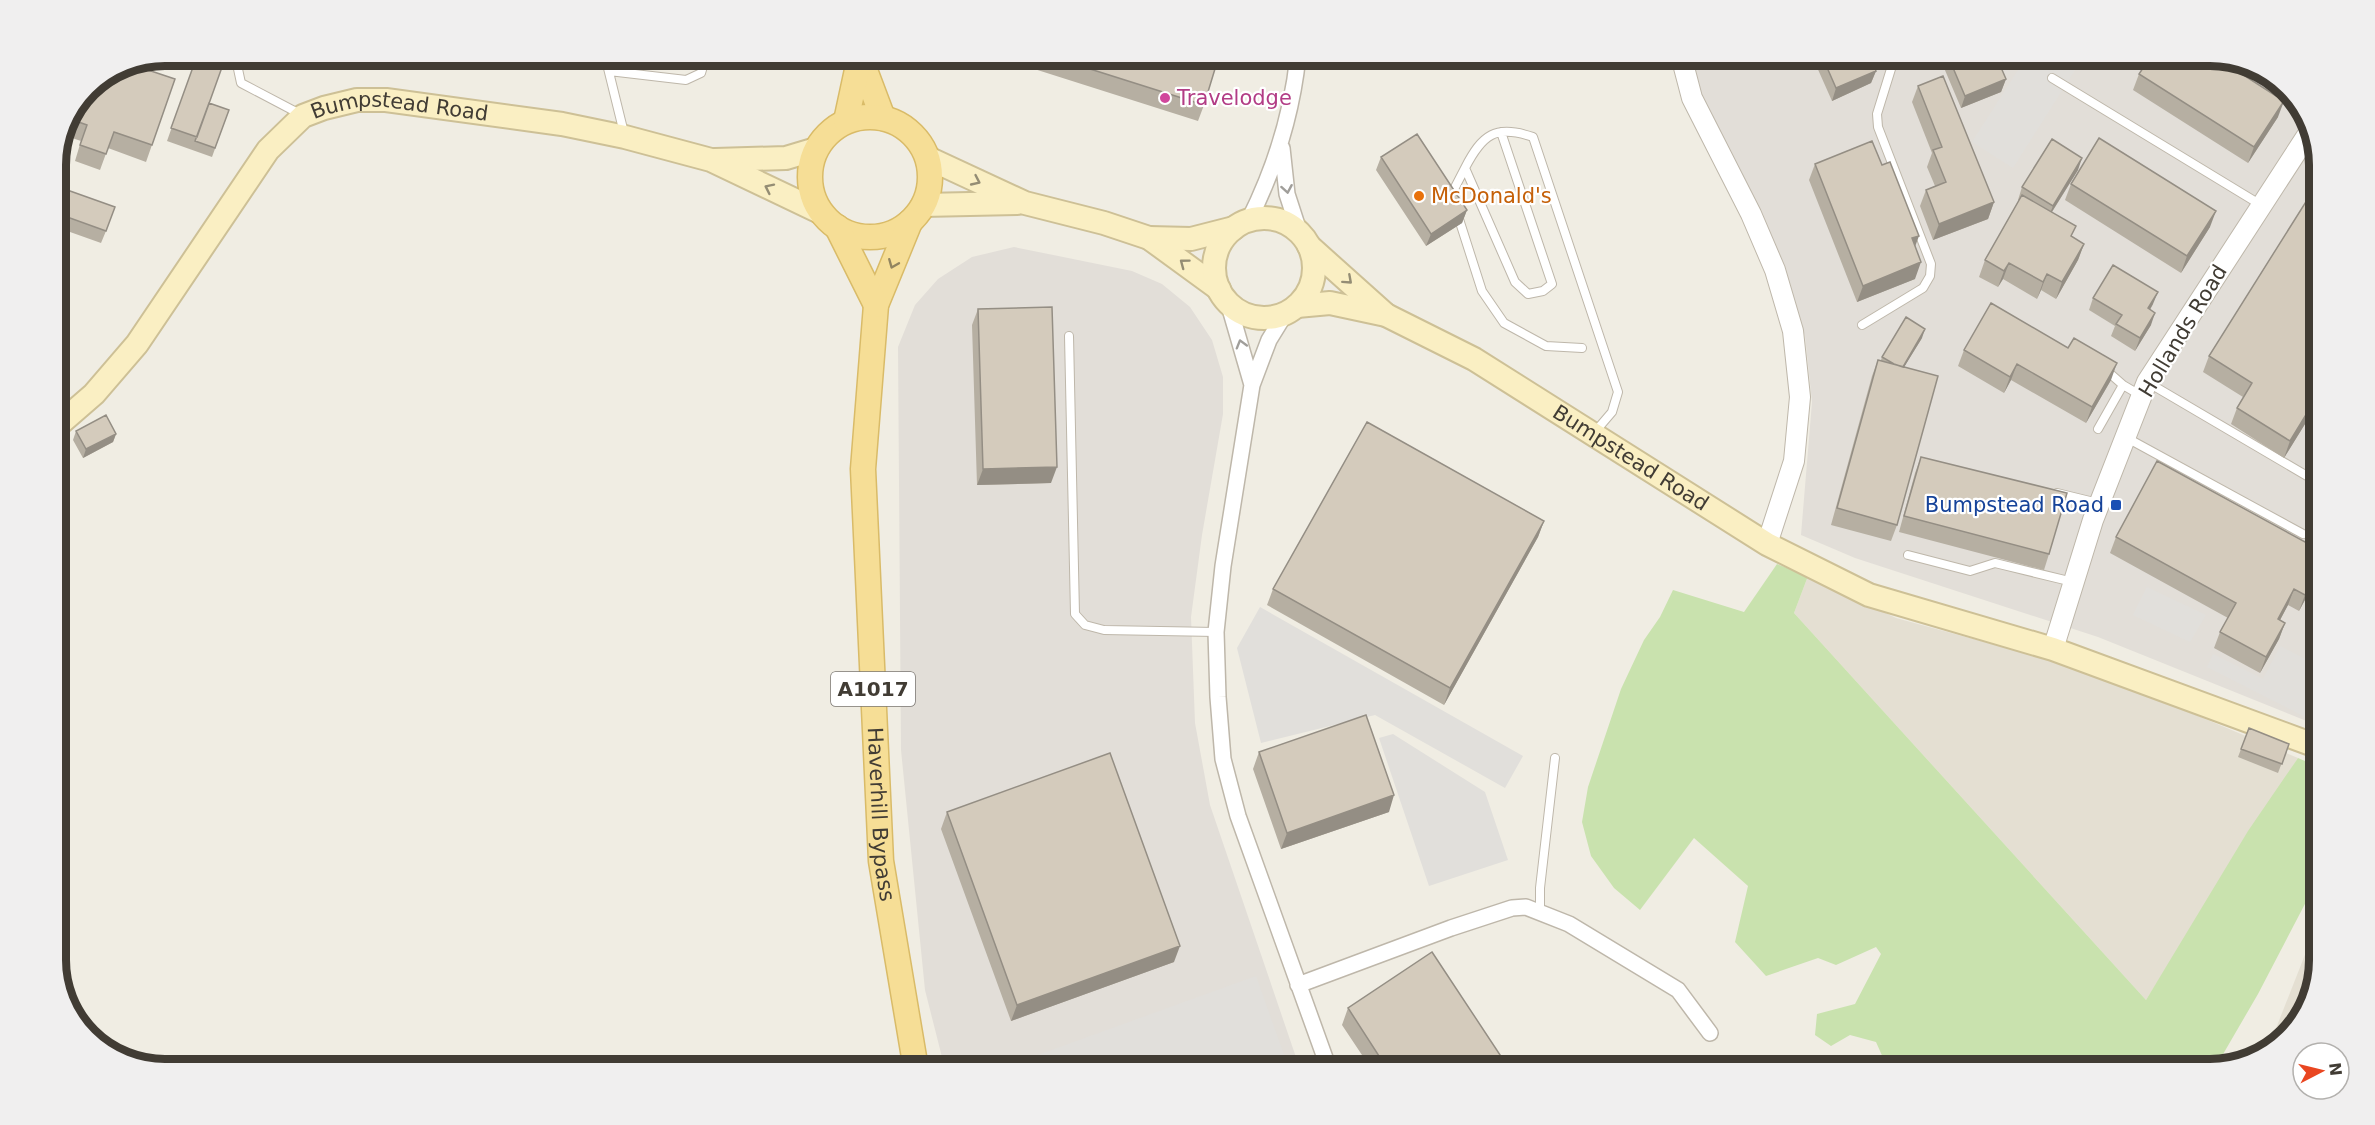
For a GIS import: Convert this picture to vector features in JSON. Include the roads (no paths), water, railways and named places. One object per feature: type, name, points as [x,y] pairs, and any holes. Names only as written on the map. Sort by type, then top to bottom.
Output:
[{"type":"main road","points":[[846,121],[858,66]]},
{"type":"main road","points":[[864,66],[883,118]]},
{"type":"main road","name":"Bumpstead Road","points":[[66,418],[94,394],[137,344],[268,150],[303,116],[324,108],[357,100],[386,100],[562,124],[625,137],[711,160],[830,220]]},
{"type":"main road","points":[[830,220],[856,236],[877,237],[892,233],[916,214],[930,185],[928,159],[918,140],[902,126],[883,118],[862,117],[846,121],[829,133],[816,149],[810,169],[811,190],[876,305]]},
{"type":"main road","name":"Bumpstead Road","points":[[711,160],[786,158],[816,149]]},
{"type":"main road","points":[[928,159],[1025,203],[1104,223],[1149,238],[1191,239],[1266,218],[1284,222],[1304,239],[1314,263],[1313,280],[1307,294],[1291,310],[1270,318],[1256,318],[1240,312],[1149,238]]},
{"type":"main road","points":[[916,214],[1025,203]]},
{"type":"main road","name":"Haverhill Bypass","points":[[914,1059],[881,861],[863,469],[876,305],[916,214]]},
{"type":"main road","points":[[1223,296],[1214,273],[1216,257],[1222,241],[1242,224]]},
{"type":"main road","name":"Bumpstead Road","points":[[1304,239],[1386,315]]},
{"type":"main road","name":"Bumpstead Road","points":[[1291,310],[1330,303],[1386,315],[1474,359],[1767,544],[1869,595],[2053,649],[2309,743]]},
{"type":"street","points":[[1242,224],[1264,191],[1281,145],[1296,66]]},
{"type":"street","points":[[1684,66],[1692,98],[1750,214],[1775,270],[1793,332],[1800,397],[1794,461],[1767,544]]},
{"type":"street","name":"Hollands Road","points":[[2053,649],[2099,504],[2144,389],[2305,138]]},
{"type":"street","points":[[1281,145],[1287,194],[1304,239]]},
{"type":"street","points":[[1223,296],[1252,385]]},
{"type":"street","points":[[1291,310],[1269,340],[1252,385],[1223,566],[1216,632],[1218,697],[1223,759],[1238,816],[1325,1059]]},
{"type":"street","points":[[1298,985],[1451,928],[1526,907],[1540,910],[1569,924],[1678,990],[1710,1033]]},
{"type":"lane","points":[[238,66],[241,83],[303,116]]},
{"type":"lane","points":[[608,66],[625,137]]},
{"type":"lane","points":[[609,71],[610,66]]},
{"type":"lane","points":[[609,71],[686,80],[701,73],[703,66]]},
{"type":"lane","points":[[1862,325],[1923,288],[1930,276],[1931,264],[1878,127],[1877,114],[1892,66]]},
{"type":"lane","points":[[2052,78],[2262,205]]},
{"type":"lane","points":[[1465,168],[1515,282],[1528,294],[1543,291],[1552,284],[1501,132]]},
{"type":"lane","points":[[1582,348],[1546,346],[1504,323],[1482,291],[1451,195],[1482,140],[1501,132],[1520,133],[1533,138],[1618,392],[1612,412],[1593,434]]},
{"type":"lane","points":[[1069,336],[1075,614],[1085,625],[1104,630],[1216,632]]},
{"type":"lane","points":[[2100,366],[2110,372],[2122,385],[2144,389],[2309,478]]},
{"type":"lane","points":[[2098,429],[2122,385]]},
{"type":"lane","points":[[2125,437],[2303,534]]},
{"type":"lane","points":[[2044,489],[2099,504]]},
{"type":"lane","points":[[1908,555],[1970,571],[1995,563],[2074,583]]},
{"type":"lane","points":[[1540,910],[1540,888],[1555,758]]},
{"type":"place","name":"Travelodge","points":[[1165,98]]},
{"type":"place","name":"McDonald's","points":[[1419,196]]},
{"type":"place","name":"Bumpstead Road","points":[[2116,505]]}]
